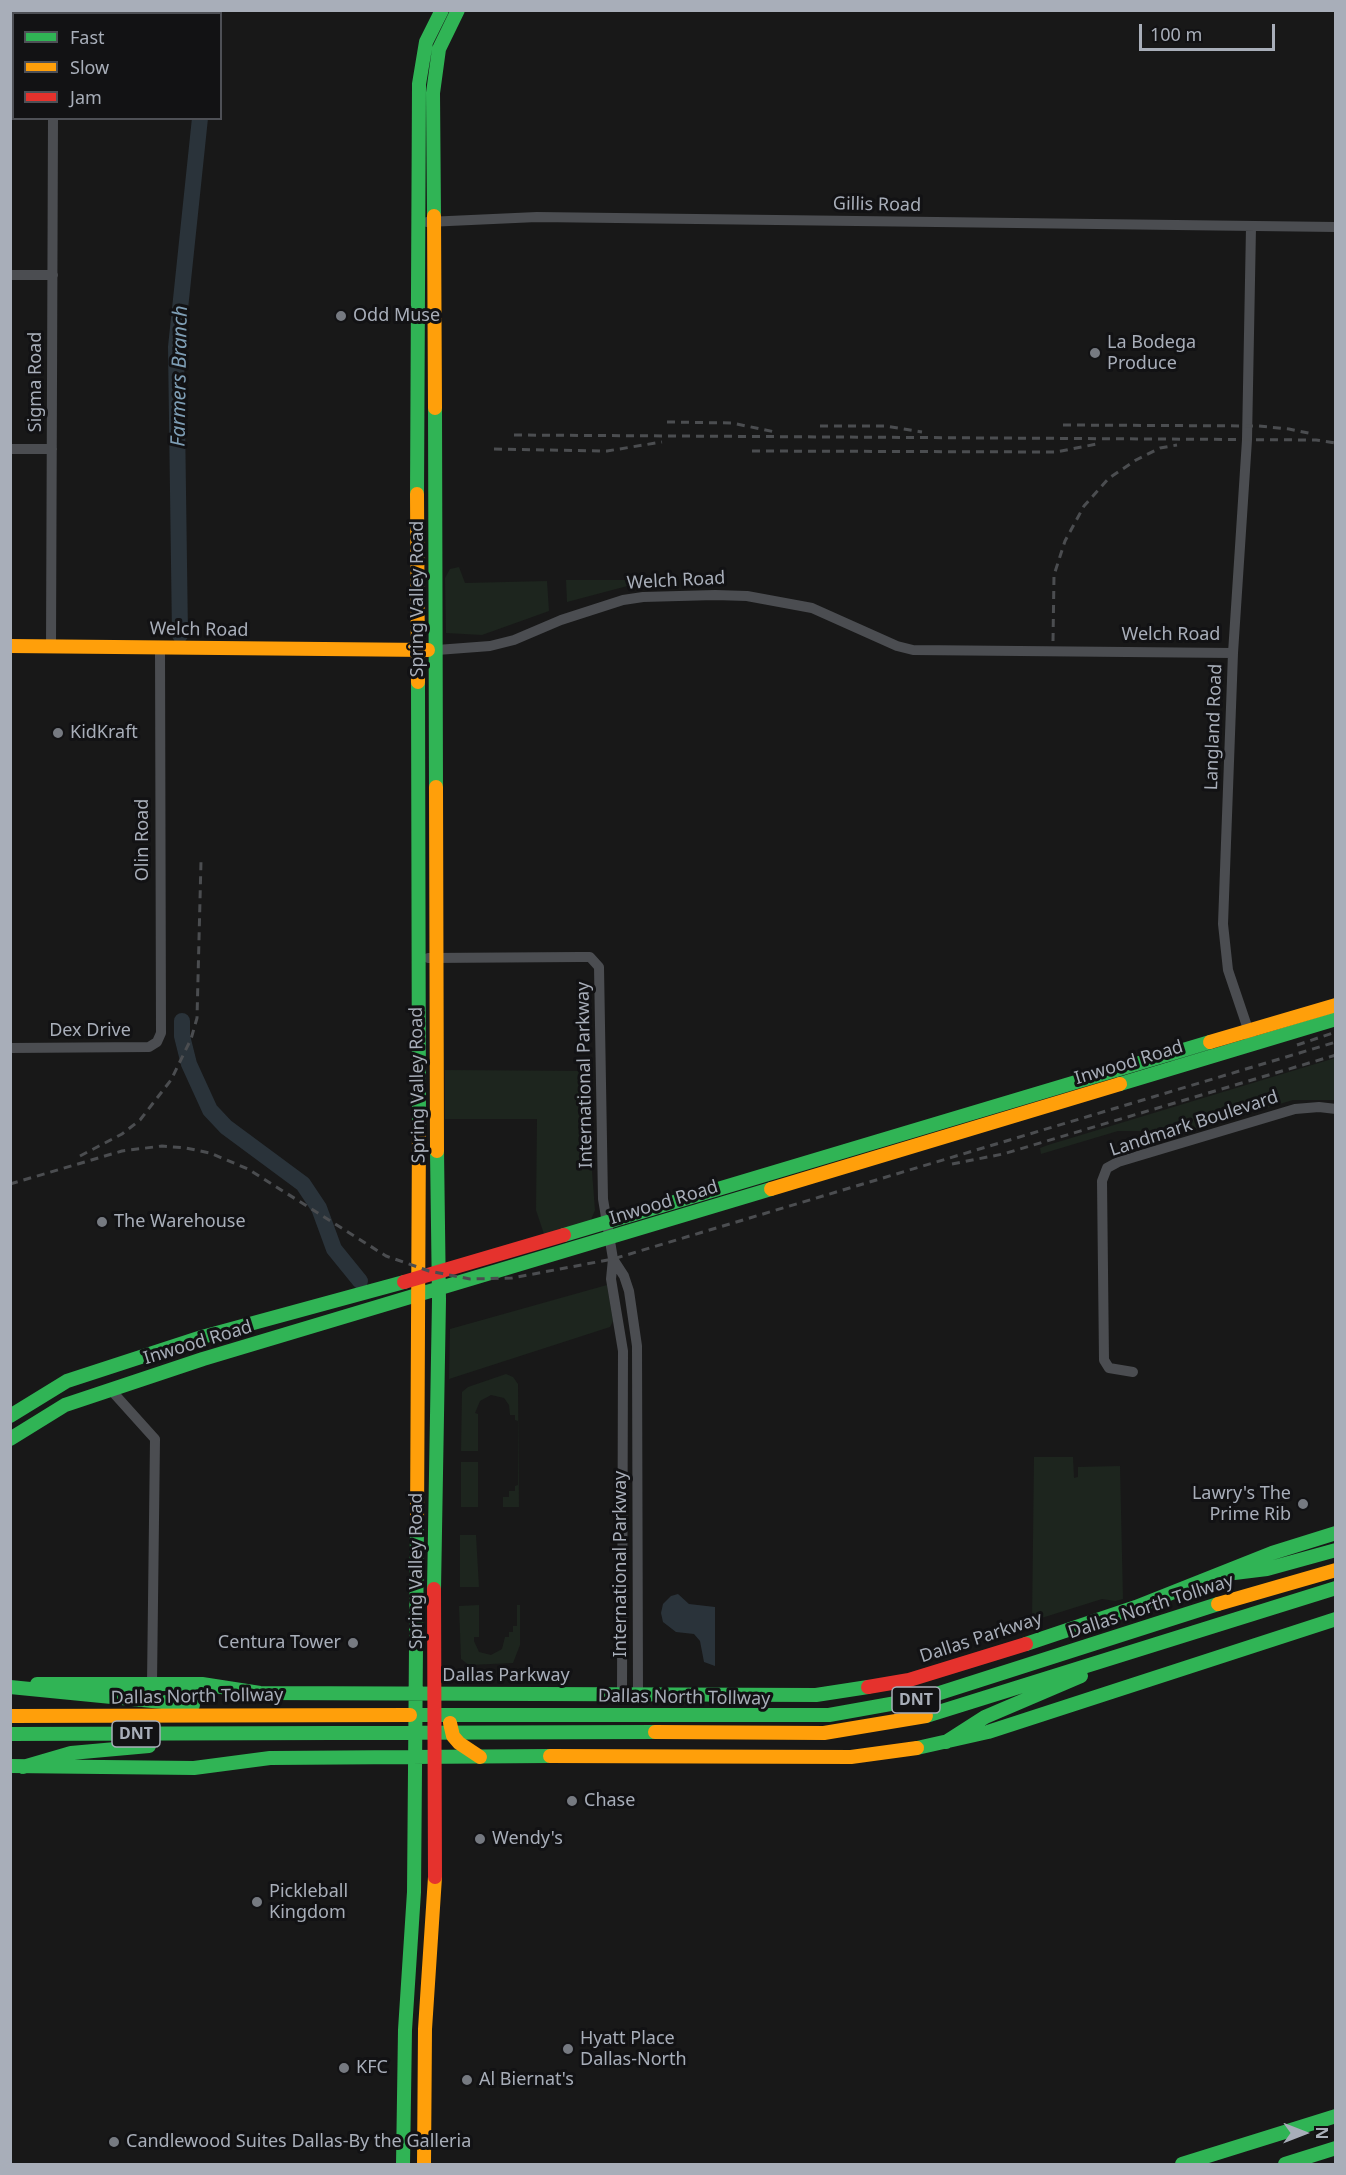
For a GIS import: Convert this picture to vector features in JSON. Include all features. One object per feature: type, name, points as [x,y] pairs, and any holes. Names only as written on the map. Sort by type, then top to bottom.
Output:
[{"type":"main road","name":"Spring Valley Road","points":[[403,2164],[405,2030],[414,1892],[418,1400],[417,223],[419,84],[426,42],[442,10]]},
{"type":"main road","name":"Spring Valley Road","points":[[424,2164],[425,2030],[435,1888],[435,1451],[439,1288],[435,958],[437,650],[433,93],[439,49],[458,10]]},
{"type":"main road","points":[[417,377],[435,377]]},
{"type":"main road","name":"Welch Road","points":[[10,646],[437,650]]},
{"type":"main road","name":"Inwood Road","points":[[10,1439],[64,1405],[110,1389],[418,1294],[1069,1100],[1251,1038],[1335,1005]]},
{"type":"main road","name":"Inwood Road","points":[[10,1416],[67,1381],[252,1321],[439,1273],[1064,1084],[1335,1019]]},
{"type":"main road","points":[[418,1075],[436,1075]]},
{"type":"main road","points":[[1064,1084],[1069,1100]]},
{"type":"main road","points":[[817,1159],[822,1174]]},
{"type":"main road","points":[[252,1321],[257,1344]]},
{"type":"main road","points":[[418,1361],[425,1370],[426,1382],[436,1386]]},
{"type":"main road","points":[[102,1370],[110,1389]]},
{"type":"main road","points":[[418,1400],[428,1408],[435,1451]]},
{"type":"main road","name":"Dallas Parkway","points":[[10,1686],[152,1683],[202,1684],[260,1693],[816,1695],[909,1680],[1124,1611],[1226,1574],[1272,1553],[1335,1533]]},
{"type":"main road","points":[[1226,1574],[1267,1569],[1335,1550]]},
{"type":"main road","name":"Dallas North Tollway","points":[[10,1716],[479,1714],[780,1717],[829,1715],[877,1709],[924,1698],[1295,1580],[1335,1570]]},
{"type":"main road","name":"Dallas North Tollway","points":[[10,1734],[261,1734],[372,1731],[774,1735],[865,1729],[912,1720],[1335,1588]]},
{"type":"main road","points":[[17,1767],[194,1768],[270,1758],[851,1757],[946,1742],[988,1732],[1335,1619]]},
{"type":"main road","points":[[946,1742],[985,1717],[1059,1688],[1135,1649]]},
{"type":"main road","points":[[10,1686],[261,1714]]},
{"type":"main road","points":[[357,1693],[387,1703],[394,1711],[396,1728],[387,1749],[357,1757]]},
{"type":"main road","points":[[475,1693],[465,1696],[457,1704],[452,1710],[450,1721],[453,1736],[481,1758]]},
{"type":"main road","points":[[17,1767],[71,1753],[233,1742],[261,1734]]},
{"type":"main road","points":[[414,1892],[435,1888]]},
{"type":"main road","points":[[405,2030],[425,2030]]},
{"type":"main road","points":[[1182,2164],[1335,2116]]},
{"type":"main road","points":[[1285,2164],[1335,2148]]},
{"type":"street","name":"Sigma Road","points":[[51,646],[53,120]]},
{"type":"street","name":"Gillis Road","points":[[417,223],[537,217],[1335,227]]},
{"type":"street","name":"Langland Road","points":[[1251,227],[1247,440],[1233,653],[1223,924],[1228,970],[1251,1038]]},
{"type":"street","points":[[10,274],[53,275]]},
{"type":"street","points":[[10,449],[52,449]]},
{"type":"street","name":"Welch Road","points":[[437,650],[490,646],[514,640],[561,620],[623,600],[644,597],[715,595],[747,596],[812,608],[889,642],[913,650],[1233,653]]},
{"type":"street","name":"Olin Road","points":[[160,647],[161,1033]]},
{"type":"street","name":"International Parkway","points":[[419,958],[580,957],[596,961],[601,977],[603,1199],[613,1259],[611,1279],[623,1351],[622,1694]]},
{"type":"street","name":"Dex Drive","points":[[10,1048],[149,1047],[157,1042],[161,1033]]},
{"type":"street","name":"Landmark Boulevard","points":[[1133,1372],[1109,1368],[1104,1360],[1102,1181],[1107,1168],[1118,1162],[1295,1109],[1319,1107],[1335,1109]]},
{"type":"street","name":"International Parkway","points":[[613,1259],[624,1276],[629,1292],[637,1346],[638,1694]]},
{"type":"street","points":[[110,1389],[154,1439],[152,1683]]},
{"type":"shaded area","points":[[459,567],[465,583],[547,581],[549,611],[482,635],[446,633],[445,578],[450,569]]},
{"type":"shaded area","points":[[566,580],[636,580],[635,584],[567,602]]},
{"type":"shaded area","points":[[1335,1058],[1335,1100],[1293,1100],[1190,1131],[1118,1131],[1041,1154],[1040,1148],[1048,1145]]},
{"type":"shaded area","points":[[445,1070],[592,1071],[592,1172],[595,1210],[590,1222],[545,1237],[536,1210],[537,1119],[445,1119]]},
{"type":"shaded area","points":[[607,1285],[613,1321],[610,1327],[449,1379],[450,1329]]},
{"type":"shaded area","points":[[506,1374],[513,1377],[518,1384],[519,1507],[503,1507],[503,1497],[509,1497],[509,1491],[515,1491],[515,1486],[518,1485],[518,1421],[515,1420],[515,1415],[510,1415],[509,1405],[504,1398],[491,1395],[480,1401],[475,1413],[478,1414],[478,1451],[461,1451],[462,1392],[468,1387]]},
{"type":"shaded area","points":[[1034,1457],[1073,1457],[1074,1478],[1078,1477],[1078,1467],[1120,1466],[1123,1599],[1115,1601],[1102,1599],[1032,1621]]},
{"type":"shaded area","points":[[461,1462],[478,1462],[478,1507],[461,1507]]},
{"type":"shaded area","points":[[460,1535],[476,1535],[479,1587],[460,1587]]},
{"type":"shaded area","points":[[678,1594],[689,1604],[715,1607],[715,1666],[704,1662],[700,1641],[694,1634],[676,1632],[663,1622],[661,1613],[663,1604],[671,1596]]},
{"type":"shaded area","points":[[479,1605],[479,1637],[474,1637],[474,1641],[479,1652],[491,1655],[502,1649],[505,1637],[509,1637],[509,1632],[513,1632],[513,1626],[517,1626],[517,1605],[520,1605],[520,1645],[513,1663],[469,1665],[461,1659],[459,1606]]},
{"type":"waterway","name":"Farmers Branch","points":[[180,635],[176,347],[200,120]]},
{"type":"waterway","name":"Farmers Branch","points":[[182,1021],[182,1036],[189,1064],[210,1110],[226,1127],[303,1184],[319,1208],[334,1249],[360,1281]]},
{"type":"railway","points":[[667,422],[732,423],[775,432]]},
{"type":"railway","points":[[1063,425],[1258,426],[1313,434]]},
{"type":"railway","points":[[820,426],[885,426],[922,432]]},
{"type":"railway","points":[[514,435],[1316,440],[1336,443]]},
{"type":"railway","points":[[494,449],[607,451],[662,442]]},
{"type":"railway","points":[[752,451],[1056,452],[1097,444]]},
{"type":"railway","points":[[1053,641],[1054,575],[1065,541],[1084,506],[1109,478],[1136,460],[1160,448],[1177,445]]},
{"type":"railway","points":[[80,1156],[122,1134],[140,1120],[171,1080],[191,1039],[197,1018],[201,861]]},
{"type":"railway","points":[[1297,1045],[1336,1032]]},
{"type":"railway","points":[[10,1184],[122,1151],[162,1146],[186,1148],[210,1153],[248,1169],[386,1256],[429,1271],[470,1279],[512,1278],[613,1259],[1336,1042]]},
{"type":"railway","points":[[952,1164],[1003,1154],[1336,1055]]},
{"type":"traffic: fast","points":[[417,494],[419,84],[426,42],[442,10]]},
{"type":"traffic: fast","points":[[434,216],[433,93],[439,49],[458,10]]},
{"type":"traffic: fast","points":[[435,408],[436,787]]},
{"type":"traffic: fast","points":[[418,682],[419,1128]]},
{"type":"traffic: fast","points":[[1120,1084],[1336,1019]]},
{"type":"traffic: fast","points":[[564,1235],[1210,1042]]},
{"type":"traffic: fast","points":[[434,1589],[439,1300],[437,1151]]},
{"type":"traffic: fast","points":[[10,1439],[65,1405],[203,1359],[771,1189]]},
{"type":"traffic: fast","points":[[10,1416],[67,1381],[202,1337],[404,1282]]},
{"type":"traffic: fast","points":[[403,2164],[405,2030],[414,1892],[417,1524]]},
{"type":"traffic: fast","points":[[1026,1644],[1136,1607],[1272,1553],[1336,1533]]},
{"type":"traffic: fast","points":[[1226,1574],[1267,1569],[1336,1550]]},
{"type":"traffic: fast","points":[[926,1716],[1336,1588]]},
{"type":"traffic: fast","points":[[410,1715],[829,1715],[924,1698],[1218,1604]]},
{"type":"traffic: fast","points":[[917,1748],[988,1732],[1336,1619]]},
{"type":"traffic: fast","points":[[946,1742],[985,1717],[1081,1676]]},
{"type":"traffic: fast","points":[[37,1684],[202,1684],[260,1693],[816,1695],[868,1687]]},
{"type":"traffic: fast","points":[[10,1687],[193,1705]]},
{"type":"traffic: fast","points":[[10,1734],[655,1732]]},
{"type":"traffic: fast","points":[[23,1767],[71,1753],[149,1746]]},
{"type":"traffic: fast","points":[[10,1766],[194,1768],[270,1758],[550,1756]]},
{"type":"traffic: fast","points":[[1182,2164],[1336,2116]]},
{"type":"traffic: fast","points":[[1285,2164],[1336,2148]]},
{"type":"traffic: slow","points":[[434,216],[435,408]]},
{"type":"traffic: slow","points":[[417,494],[418,682]]},
{"type":"traffic: slow","points":[[10,646],[428,650]]},
{"type":"traffic: slow","points":[[436,787],[437,1151]]},
{"type":"traffic: slow","points":[[1210,1042],[1336,1005]]},
{"type":"traffic: slow","points":[[771,1189],[1120,1084]]},
{"type":"traffic: slow","points":[[417,1524],[419,1128]]},
{"type":"traffic: slow","points":[[1218,1604],[1336,1570]]},
{"type":"traffic: slow","points":[[10,1716],[410,1715]]},
{"type":"traffic: slow","points":[[655,1732],[824,1733],[926,1716]]},
{"type":"traffic: slow","points":[[450,1723],[453,1736],[459,1743],[480,1757]]},
{"type":"traffic: slow","points":[[550,1756],[851,1757],[917,1748]]},
{"type":"traffic: slow","points":[[424,2164],[425,2029],[435,1877]]},
{"type":"traffic: jam","points":[[404,1282],[564,1235]]},
{"type":"traffic: jam","points":[[434,1589],[435,1877]]},
{"type":"traffic: jam","points":[[868,1687],[909,1680],[1026,1644]]},
{"type":"place","name":"Odd Muse","points":[[341,316]]},
{"type":"place","name":"La Bodega Produce","points":[[1095,353]]},
{"type":"place","name":"KidKraft","points":[[58,733]]},
{"type":"place","name":"The Warehouse","points":[[102,1222]]},
{"type":"place","name":"Lawry's The Prime Rib","points":[[1303,1504]]},
{"type":"place","name":"Centura Tower","points":[[353,1643]]},
{"type":"place","name":"Chase","points":[[572,1801]]},
{"type":"place","name":"Wendy's","points":[[480,1839]]},
{"type":"place","name":"Pickleball Kingdom","points":[[257,1902]]},
{"type":"place","name":"Hyatt Place Dallas-North","points":[[568,2049]]},
{"type":"place","name":"KFC","points":[[344,2068]]},
{"type":"place","name":"Al Biernat's","points":[[467,2080]]},
{"type":"place","name":"Candlewood Suites Dallas-By the Galleria","points":[[114,2142]]}]
